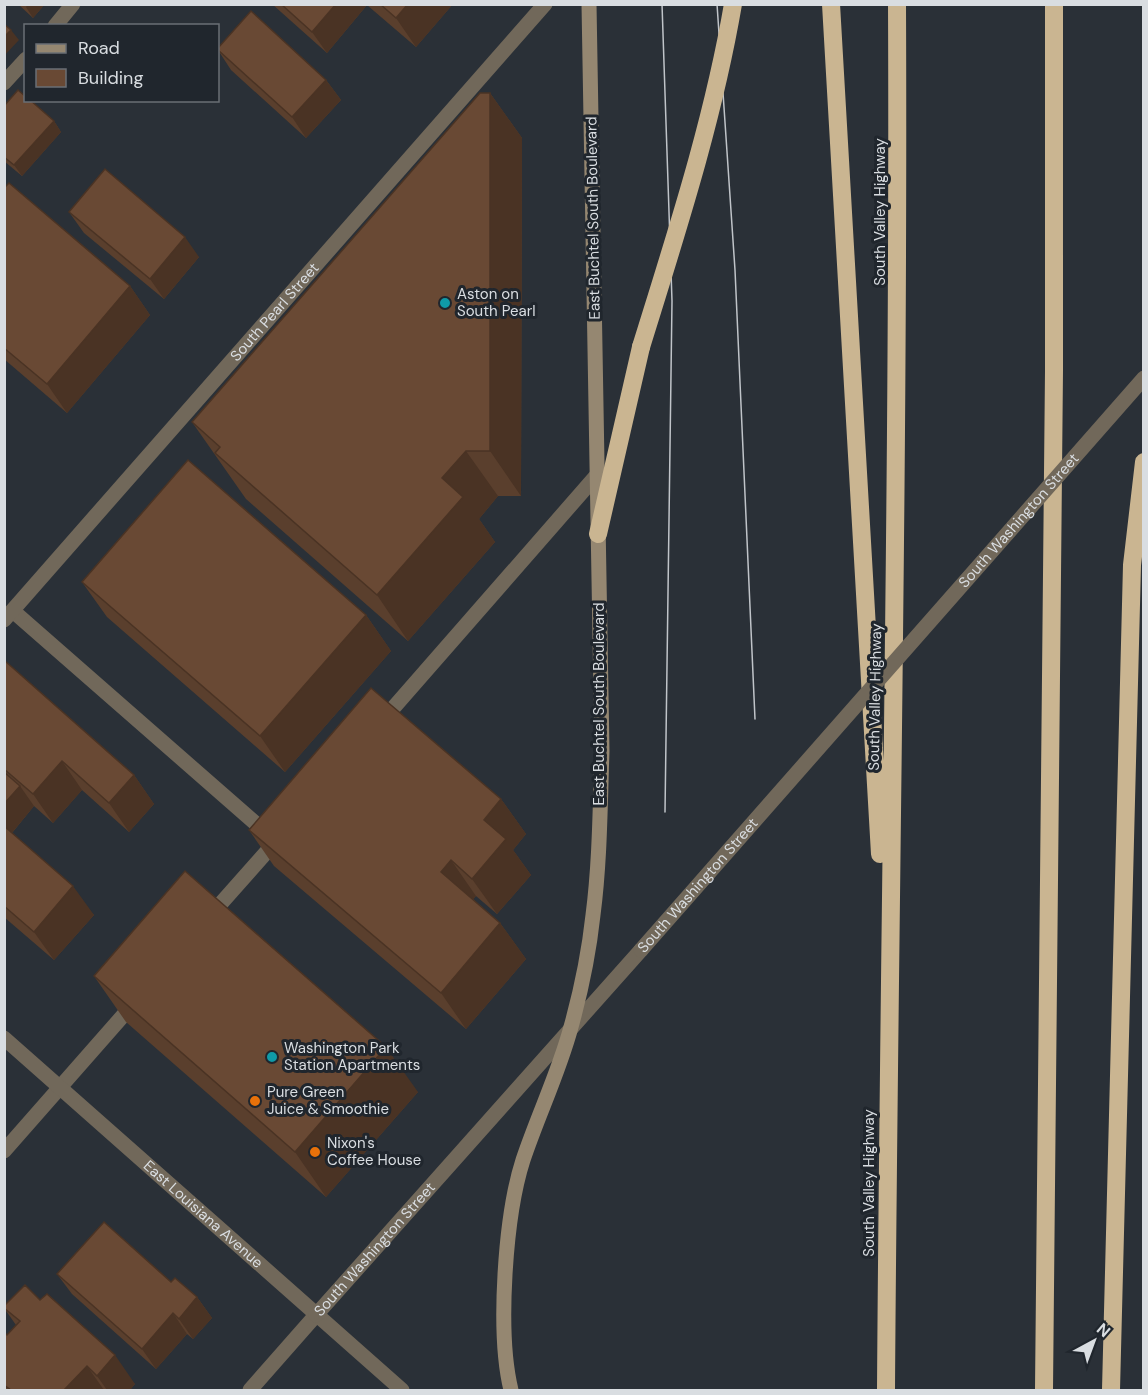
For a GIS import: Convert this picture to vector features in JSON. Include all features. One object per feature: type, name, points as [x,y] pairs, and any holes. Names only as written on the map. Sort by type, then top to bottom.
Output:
[{"type":"highway","points":[[598,534],[641,347],[688,195],[733,4]]},
{"type":"highway","points":[[831,4],[888,1008]]},
{"type":"highway","name":"South Valley Highway","points":[[886,1390],[888,1008],[898,283],[897,4]]},
{"type":"highway","points":[[1044,1390],[1054,371],[1054,4]]},
{"type":"highway","points":[[1111,1390],[1132,565],[1143,462]]},
{"type":"main road","name":"East Buchtel South Boulevard","points":[[511,1390],[507,1374],[505,1319],[506,1263],[513,1209],[522,1163],[570,1029],[593,916],[597,862],[602,751],[589,4]]},
{"type":"street","points":[[57,24],[73,4]]},
{"type":"street","name":"South Pearl Street","points":[[9,615],[545,4]]},
{"type":"street","points":[[4,83],[24,61]]},
{"type":"street","name":"South Washington Street","points":[[250,1390],[641,950],[1143,378]]},
{"type":"street","points":[[371,733],[597,475]]},
{"type":"street","points":[[9,615],[280,836],[202,925]]},
{"type":"street","points":[[4,1150],[143,992]]},
{"type":"street","name":"East Louisiana Avenue","points":[[4,1038],[402,1390]]},
{"type":"building","points":[[281,4],[336,4],[312,32]]},
{"type":"building","points":[[380,4],[408,4],[396,18]]},
{"type":"building","points":[[251,11],[326,80],[292,117],[219,51],[219,47]]},
{"type":"building","points":[[4,24],[11,30],[4,37]]},
{"type":"building","points":[[18,90],[24,95],[24,102],[32,102],[54,121],[14,165],[4,157],[4,106]]},
{"type":"building","name":"Aston on South Pearl","points":[[480,93],[490,93],[490,451],[466,451],[442,478],[463,497],[377,595],[215,453],[220,447],[192,422]]},
{"type":"building","points":[[105,169],[185,237],[150,279],[69,212]]},
{"type":"building","points":[[9,183],[130,286],[47,384],[4,348],[4,188]]},
{"type":"building","points":[[188,460],[366,615],[260,736],[82,582]]},
{"type":"building","points":[[4,661],[134,775],[109,803],[62,761],[33,794],[4,769]]},
{"type":"building","points":[[371,688],[501,799],[484,820],[506,839],[472,879],[451,860],[441,872],[500,923],[441,993],[249,830]]},
{"type":"building","points":[[4,772],[20,786],[4,804]]},
{"type":"building","points":[[4,826],[73,886],[34,932],[4,906]]},
{"type":"building","name":"Washington Park Station Apartments","points":[[185,871],[386,1047],[295,1152],[94,976]]},
{"type":"building","points":[[104,1222],[171,1282],[175,1278],[197,1297],[179,1319],[173,1313],[142,1349],[57,1274]]},
{"type":"building","points":[[25,1285],[40,1300],[47,1294],[115,1355],[97,1376],[87,1366],[64,1390],[11,1390],[4,1385],[4,1332],[7,1335],[20,1321],[4,1306]]},
{"type":"tram line","points":[[662,4],[672,301],[665,812]]},
{"type":"tram line","points":[[717,4],[735,270],[755,719]]},
{"type":"place","name":"Aston on South Pearl","points":[[445,303]]},
{"type":"place","name":"Washington Park Station Apartments","points":[[272,1057]]},
{"type":"place","name":"Pure Green Juice & Smoothie","points":[[255,1101]]},
{"type":"place","name":"Nixon's Coffee House","points":[[315,1152]]}]
